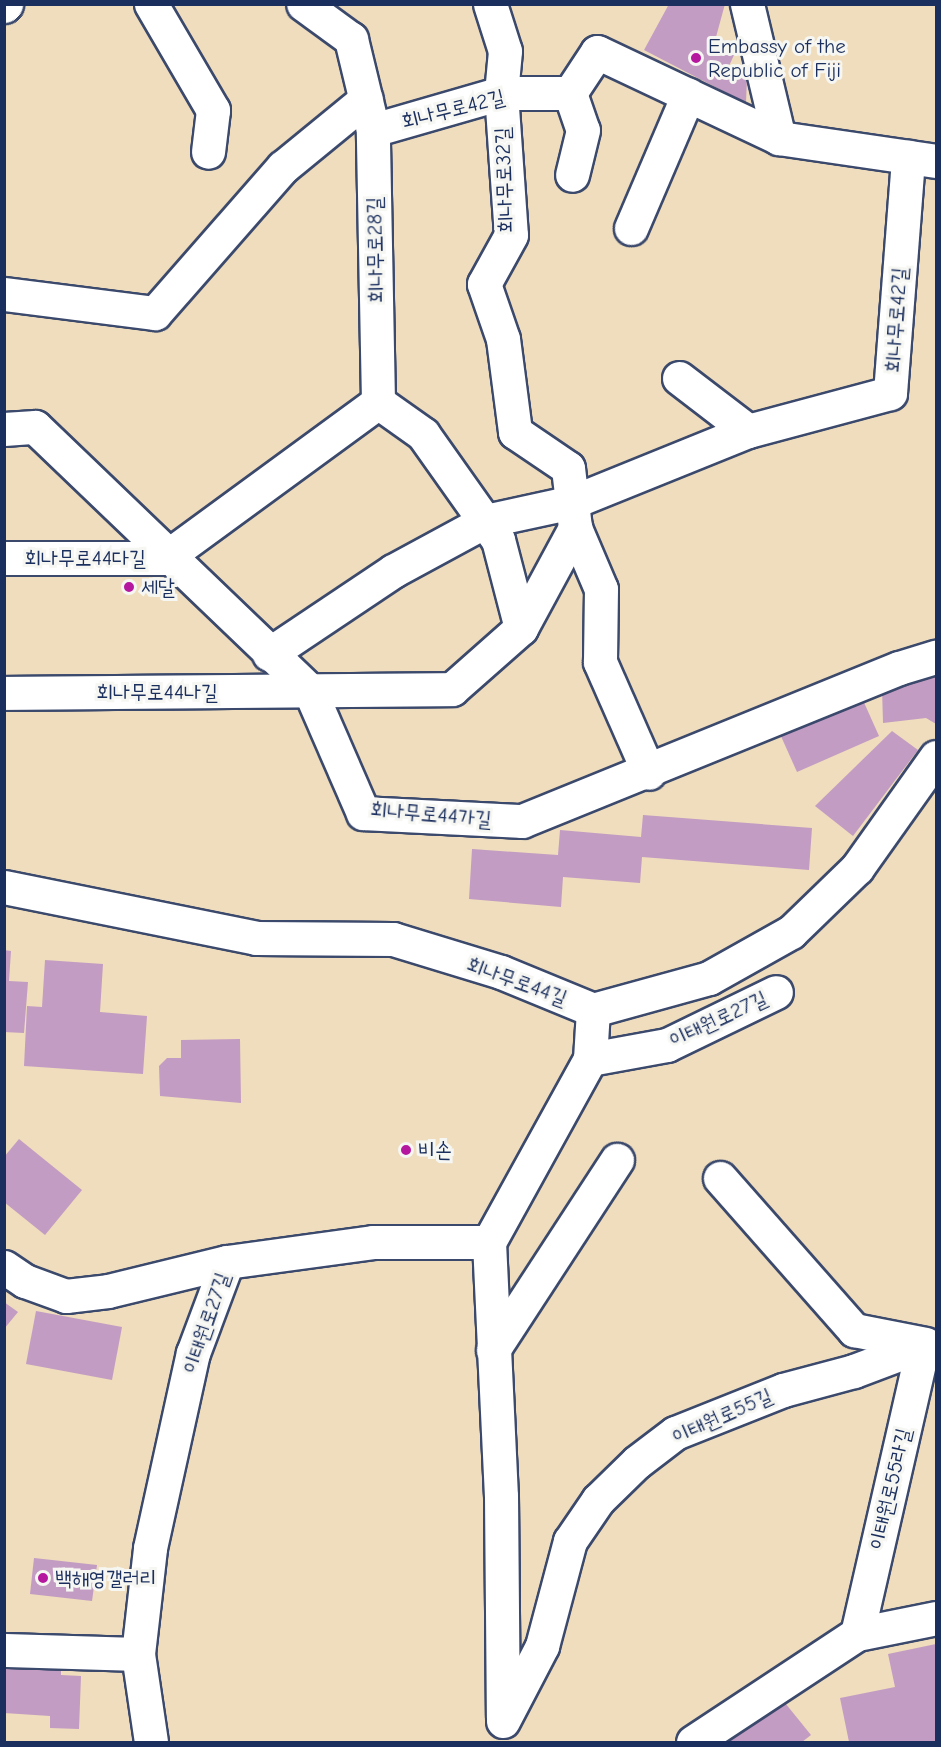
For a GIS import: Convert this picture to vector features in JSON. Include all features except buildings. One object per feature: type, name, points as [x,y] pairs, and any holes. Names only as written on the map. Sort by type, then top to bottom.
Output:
[{"type":"street","points":[[151,4],[213,110],[207,152]]},
{"type":"street","name":"회나무로28길","points":[[303,4],[351,39],[369,115],[378,402]]},
{"type":"street","name":"회나무로32길","points":[[490,4],[505,51],[501,93],[511,236],[483,284],[503,339],[515,432],[568,468],[574,515],[601,588],[600,662],[649,772]]},
{"type":"street","points":[[747,4],[779,138]]},
{"type":"street","name":"회나무로42길","points":[[369,115],[501,93],[570,93],[597,52],[779,138],[922,159],[890,393],[748,431]]},
{"type":"street","points":[[570,93],[583,130],[572,174]]},
{"type":"street","points":[[631,228],[688,95]]},
{"type":"street","points":[[4,294],[155,313],[283,167],[369,115]]},
{"type":"street","points":[[269,654],[393,572],[484,521],[574,515],[748,431],[680,378]]},
{"type":"street","points":[[165,558],[378,402],[423,434],[498,540],[521,628]]},
{"type":"street","name":"회나무로44가길","points":[[4,429],[35,428],[165,558],[310,692],[363,813],[522,821],[649,772],[899,668],[936,657]]},
{"type":"street","points":[[310,692],[452,689],[521,628],[574,515]]},
{"type":"street","name":"회나무로44다길","points":[[4,558],[165,558]]},
{"type":"street","name":"회나무로44나길","points":[[4,693],[310,692]]},
{"type":"street","name":"회나무로44길","points":[[4,887],[256,938],[393,939],[501,972],[593,1010],[709,978],[791,932],[856,868],[936,757]]},
{"type":"street","name":"이태원로27길","points":[[590,1059],[667,1045],[776,992]]},
{"type":"street","points":[[489,1242],[590,1059],[593,1010]]},
{"type":"street","points":[[493,1350],[616,1160]]},
{"type":"street","points":[[720,1178],[854,1330],[930,1343]]},
{"type":"street","name":"이태원로27길","points":[[151,1743],[138,1654],[150,1548],[193,1353],[227,1262],[373,1242],[489,1242]]},
{"type":"street","name":"이태원로55길","points":[[489,1242],[501,1732]]},
{"type":"street","points":[[4,1267],[25,1281],[66,1296],[108,1292],[227,1262]]},
{"type":"street","name":"이태원로55길","points":[[501,1732],[542,1646],[570,1541],[598,1500],[637,1462],[675,1433],[783,1390],[854,1371],[930,1343]]},
{"type":"street","name":"이태원로55라길","points":[[857,1634],[930,1343]]},
{"type":"street","points":[[693,1743],[857,1634],[936,1618]]},
{"type":"street","points":[[4,1650],[138,1654]]},
{"type":"place","name":"Embassy of the Republic of Fiji","points":[[696,58]]},
{"type":"place","name":"세달","points":[[129,587]]},
{"type":"place","name":"비손","points":[[406,1150]]},
{"type":"place","name":"백해영갤러리","points":[[43,1578]]}]
